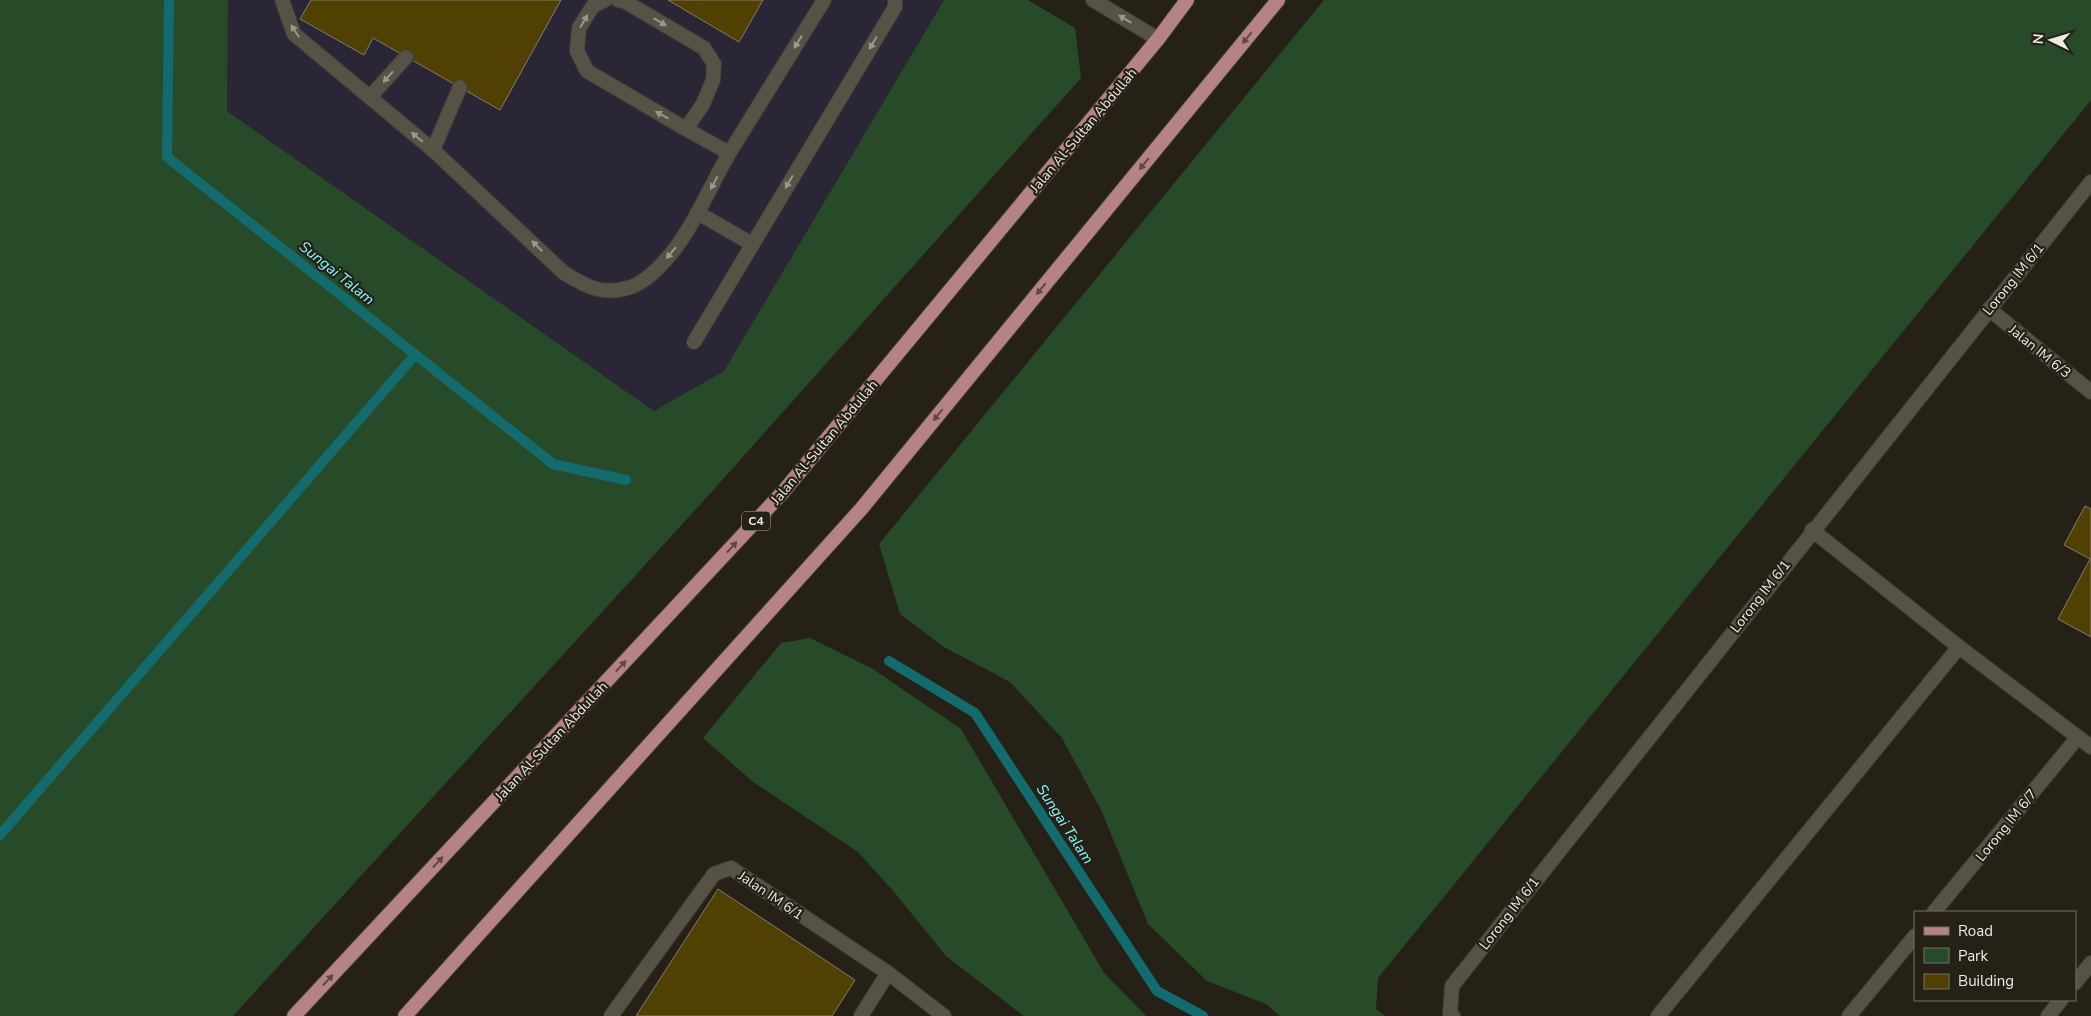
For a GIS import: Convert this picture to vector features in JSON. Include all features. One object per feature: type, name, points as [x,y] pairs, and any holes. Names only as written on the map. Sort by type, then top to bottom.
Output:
[{"type":"main road","name":"Jalan Al-Sultan Abdullah","points":[[294,1016],[784,492],[1158,39],[1187,0]]},
{"type":"main road","points":[[404,1016],[862,508],[1278,0]]},
{"type":"street","points":[[282,0],[294,34],[433,150],[564,273],[589,289],[610,291],[632,286],[654,273],[674,250],[698,213],[730,153],[824,0]]},
{"type":"street","points":[[604,0],[593,6],[579,28],[577,51],[587,71],[730,153]]},
{"type":"street","points":[[618,0],[624,0],[704,48],[714,64],[713,80],[703,104],[686,129]]},
{"type":"street","points":[[694,342],[895,7],[895,0]]},
{"type":"street","points":[[1093,0],[1158,39]]},
{"type":"street","points":[[370,97],[406,57]]},
{"type":"street","points":[[433,150],[460,87]]},
{"type":"street","name":"Lorong IM 6/1","points":[[1453,1016],[1450,1014],[1452,986],[1812,530],[2091,182]]},
{"type":"street","points":[[698,213],[752,244]]},
{"type":"street","name":"Jalan IM 6/3","points":[[1989,310],[2091,392]]},
{"type":"street","points":[[1812,530],[1959,647],[2091,746]]},
{"type":"street","points":[[1658,1016],[1959,647]]},
{"type":"street","name":"Lorong IM 6/7","points":[[1935,911],[2078,737]]},
{"type":"street","name":"Jalan IM 6/1","points":[[611,1016],[714,874],[731,868],[888,973],[944,1016]]},
{"type":"street","points":[[1849,1016],[1914,937]]},
{"type":"street","points":[[2076,982],[2091,962]]},
{"type":"street","points":[[861,1016],[888,973]]},
{"type":"street","points":[[2048,1016],[2060,1001]]},
{"type":"shaded area","points":[[228,0],[944,0],[724,371],[654,411],[227,111]]},
{"type":"green space","points":[[0,0],[228,0],[227,111],[654,411],[724,371],[944,0],[1028,0],[1075,28],[1081,78],[707,497],[233,1016],[0,1016]]},
{"type":"green space","points":[[1324,0],[2091,0],[2091,100],[1378,978],[1376,1009],[1385,1016],[1280,1016],[1266,1004],[1207,981],[1148,924],[1102,812],[1062,738],[1010,682],[944,647],[900,614],[879,544]]},
{"type":"green space","points":[[810,638],[873,669],[961,729],[1104,973],[1146,1016],[1024,1016],[946,956],[895,893],[858,852],[752,781],[703,738],[781,643]]},
{"type":"building","points":[[311,0],[561,0],[500,110],[373,38],[364,55],[300,19]]},
{"type":"building","points":[[668,0],[763,0],[739,42]]},
{"type":"building","points":[[2085,506],[2091,509],[2091,637],[2058,619],[2090,559],[2064,545]]},
{"type":"building","points":[[718,889],[855,980],[832,1016],[636,1016]]},
{"type":"waterway","name":"Sungai Talam","points":[[169,0],[167,157],[553,464],[626,480]]},
{"type":"waterway","points":[[0,835],[415,355]]},
{"type":"waterway","name":"Sungai Talam","points":[[889,661],[975,713],[1157,991],[1203,1016]]}]
